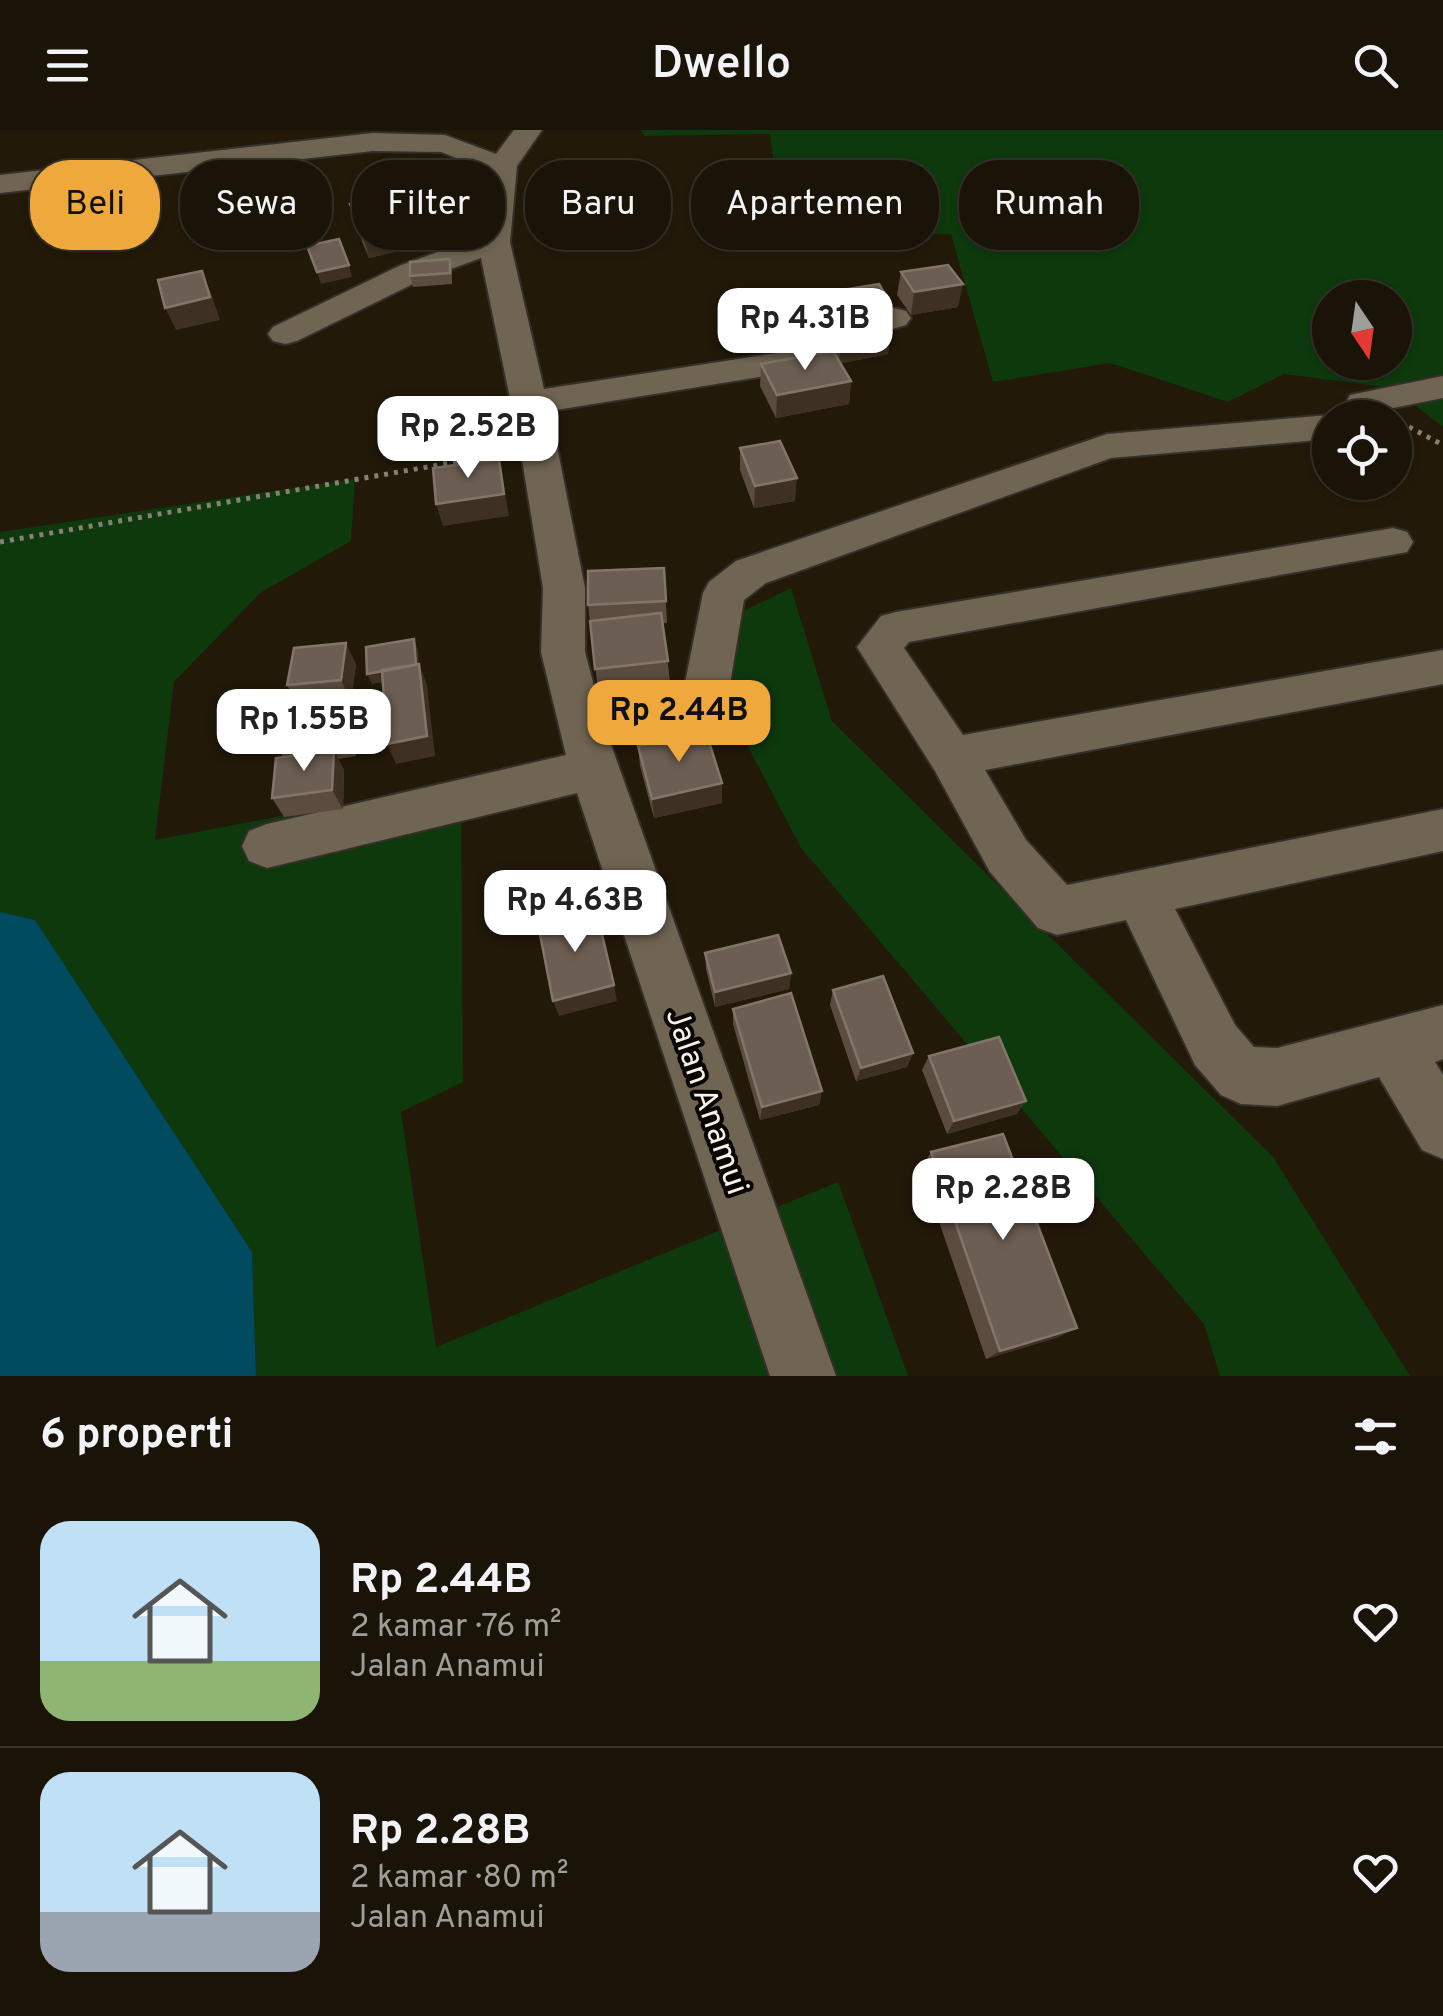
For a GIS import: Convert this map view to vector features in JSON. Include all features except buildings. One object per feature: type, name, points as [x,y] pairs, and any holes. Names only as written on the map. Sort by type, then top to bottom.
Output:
[{"type":"street","points":[[0,184],[373,142],[515,148]]},
{"type":"street","name":"Jalan Anamui","points":[[505,193],[515,148]]},
{"type":"street","points":[[285,334],[410,274],[473,250]]},
{"type":"street","name":"Jalan Anamui","points":[[496,250],[564,588],[563,652],[587,748],[803,1376]]},
{"type":"street","points":[[534,425],[809,359],[818,340],[894,318]]},
{"type":"street","points":[[1378,400],[1443,387]]},
{"type":"street","points":[[267,846],[587,748],[705,696],[724,593],[751,572],[1106,446],[1312,429]]},
{"type":"street","points":[[1393,542],[896,628],[879,647],[952,757],[1008,856],[1057,911],[1443,830]]},
{"type":"street","points":[[952,757],[1443,667]]},
{"type":"street","points":[[1140,894],[1215,1046],[1242,1075],[1277,1077],[1417,1038],[1443,1129]]},
{"type":"path","points":[[0,542],[534,425]]},
{"type":"path","points":[[1412,429],[1443,444]]},
{"type":"green space","points":[[641,130],[1443,130],[1443,427],[1393,388],[1331,380],[1412,380],[1412,280],[1312,280],[1312,378],[1284,374],[1228,402],[1110,363],[993,382],[951,234],[939,234],[939,160],[773,160],[770,134],[644,136]]},
{"type":"green space","points":[[355,479],[351,541],[260,593],[174,682],[155,840],[461,782],[463,1082],[401,1112],[436,1347],[838,1182],[908,1376],[256,1376],[252,1252],[35,920],[0,912],[0,532]]},
{"type":"green space","points":[[791,588],[832,721],[1273,1157],[1410,1376],[1220,1376],[1204,1324],[801,848],[734,720],[731,617]]},
{"type":"water","points":[[0,912],[35,920],[252,1252],[256,1376],[0,1376]]}]
